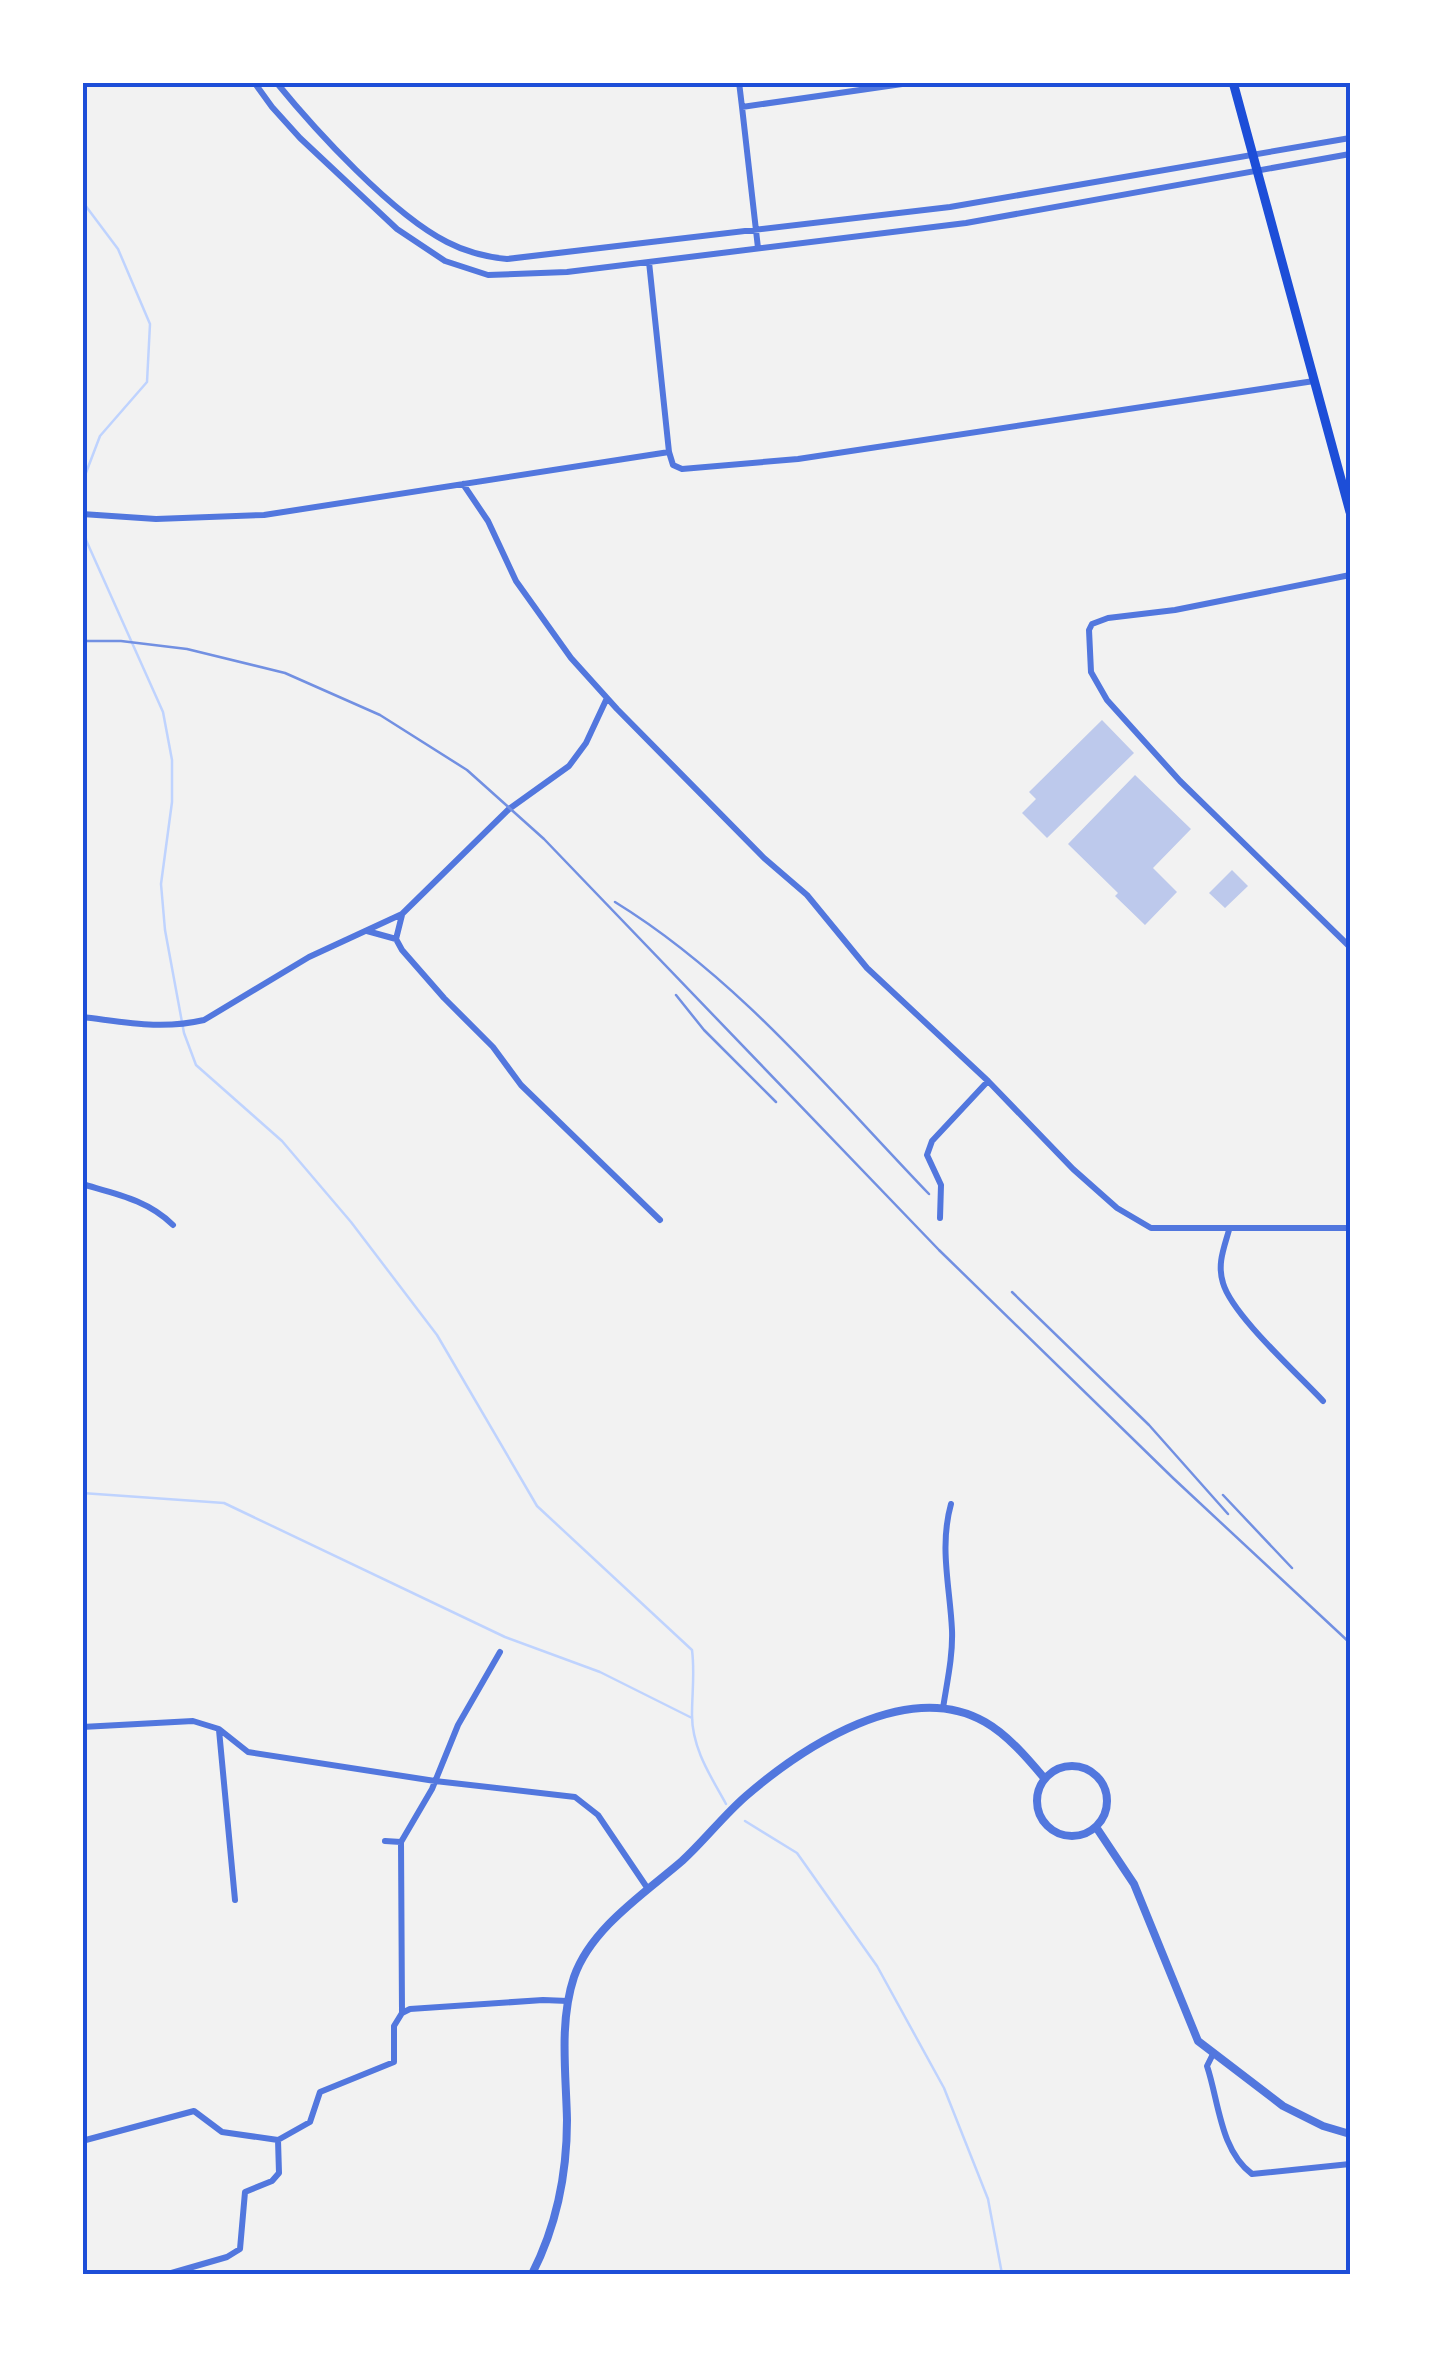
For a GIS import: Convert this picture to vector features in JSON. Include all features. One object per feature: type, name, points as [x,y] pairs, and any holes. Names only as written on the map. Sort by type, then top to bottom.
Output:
[{"type":"main road","points":[[1233,82],[1350,512]]},
{"type":"street","points":[[254,82],[272,108],[397,229],[445,261],[488,275],[525,276],[966,223],[1350,154]]},
{"type":"street","points":[[276,82],[346,158],[403,211],[447,242],[493,258],[525,259],[755,232],[1034,194],[1350,138]]},
{"type":"street","points":[[739,82],[758,248]]},
{"type":"street","points":[[742,107],[916,82]]},
{"type":"street","points":[[650,262],[670,452],[676,468],[700,470],[798,460],[1315,381]]},
{"type":"street","points":[[82,514],[156,519],[264,515],[670,452]]},
{"type":"street","points":[[463,484],[488,521],[516,581],[571,658],[607,698],[764,858],[807,895],[867,968],[988,1081],[1073,1168],[1129,1216],[1151,1228],[1350,1228]]},
{"type":"street","points":[[1350,574],[1175,610],[1098,620],[1089,630],[1088,648],[1095,683],[1121,718],[1350,947]]},
{"type":"street","points":[[82,1017],[132,1026],[204,1020],[308,957],[402,914],[509,809],[569,766],[586,743],[607,698]]},
{"type":"street","points":[[402,914],[396,939],[402,950],[493,1047],[521,1085],[660,1220]]},
{"type":"street","points":[[367,931],[396,939]]},
{"type":"street","points":[[940,1218],[941,1185],[927,1155],[932,1141],[988,1081]]},
{"type":"street","points":[[82,1184],[143,1202],[173,1225]]},
{"type":"street","points":[[1229,1230],[1220,1262],[1223,1286],[1260,1334],[1323,1401]]},
{"type":"street","points":[[943,1708],[952,1653],[945,1564],[951,1504]]},
{"type":"street","points":[[402,2013],[401,1842],[435,1781],[458,1725],[500,1652]]},
{"type":"street","points":[[532,2274],[547,2242],[561,2185],[567,2124],[564,2056],[568,2001],[586,1953],[610,1924],[682,1861],[744,1798],[796,1756],[885,1713],[920,1706],[943,1708],[985,1722],[1007,1738],[1046,1779]]},
{"type":"street","points":[[82,1727],[193,1721],[219,1729],[248,1752],[576,1798],[598,1814],[648,1889]]},
{"type":"street","points":[[219,1729],[234,1900]]},
{"type":"street","points":[[1070,1765],[1088,1769],[1102,1781],[1108,1798],[1104,1817],[1096,1826],[1074,1836],[1056,1832],[1042,1820],[1036,1803],[1040,1785],[1046,1779],[1052,1771],[1070,1765]]},
{"type":"street","points":[[1096,1826],[1134,1884],[1198,2041],[1283,2106],[1323,2126],[1350,2134]]},
{"type":"street","points":[[385,1840],[401,1842]]},
{"type":"street","points":[[82,2141],[188,2111],[199,2113],[222,2132],[278,2140],[310,2122],[320,2092],[394,2062],[394,2026],[402,2013],[410,2009],[527,2000],[568,2001]]},
{"type":"street","points":[[1213,2054],[1208,2066],[1232,2153],[1241,2166],[1252,2174],[1350,2164]]},
{"type":"street","points":[[168,2274],[227,2257],[240,2248],[244,2192],[272,2181],[279,2173],[278,2140]]},
{"type":"building","points":[[1102,720],[1134,753],[1047,838],[1022,813],[1036,799],[1029,792]]},
{"type":"building","points":[[1135,775],[1191,829],[1153,868],[1177,892],[1145,925],[1068,844]]},
{"type":"building","points":[[1232,870],[1248,886],[1225,908],[1209,893]]},
{"type":"waterway","points":[[82,201],[118,249],[150,324],[147,382],[100,436],[84,478],[83,510]]},
{"type":"waterway","points":[[84,518],[86,540],[163,712],[172,760],[172,802],[161,884],[165,930],[184,1033],[196,1065],[282,1141],[351,1222],[437,1335],[537,1506],[692,1650],[695,1739],[726,1804]]},
{"type":"waterway","points":[[82,1493],[224,1503],[505,1637],[600,1672],[692,1718]]},
{"type":"waterway","points":[[745,1821],[797,1853],[877,1966],[944,2088],[988,2199],[1002,2274]]},
{"type":"railway","points":[[82,641],[187,649],[285,673],[380,715],[467,770],[544,839],[939,1250],[1173,1478],[1350,1643]]},
{"type":"railway","points":[[615,902],[660,932],[742,1000],[929,1194]]},
{"type":"railway","points":[[676,995],[704,1030],[776,1102]]},
{"type":"railway","points":[[1012,1292],[1149,1425],[1228,1514]]},
{"type":"railway","points":[[1223,1495],[1292,1568]]}]
